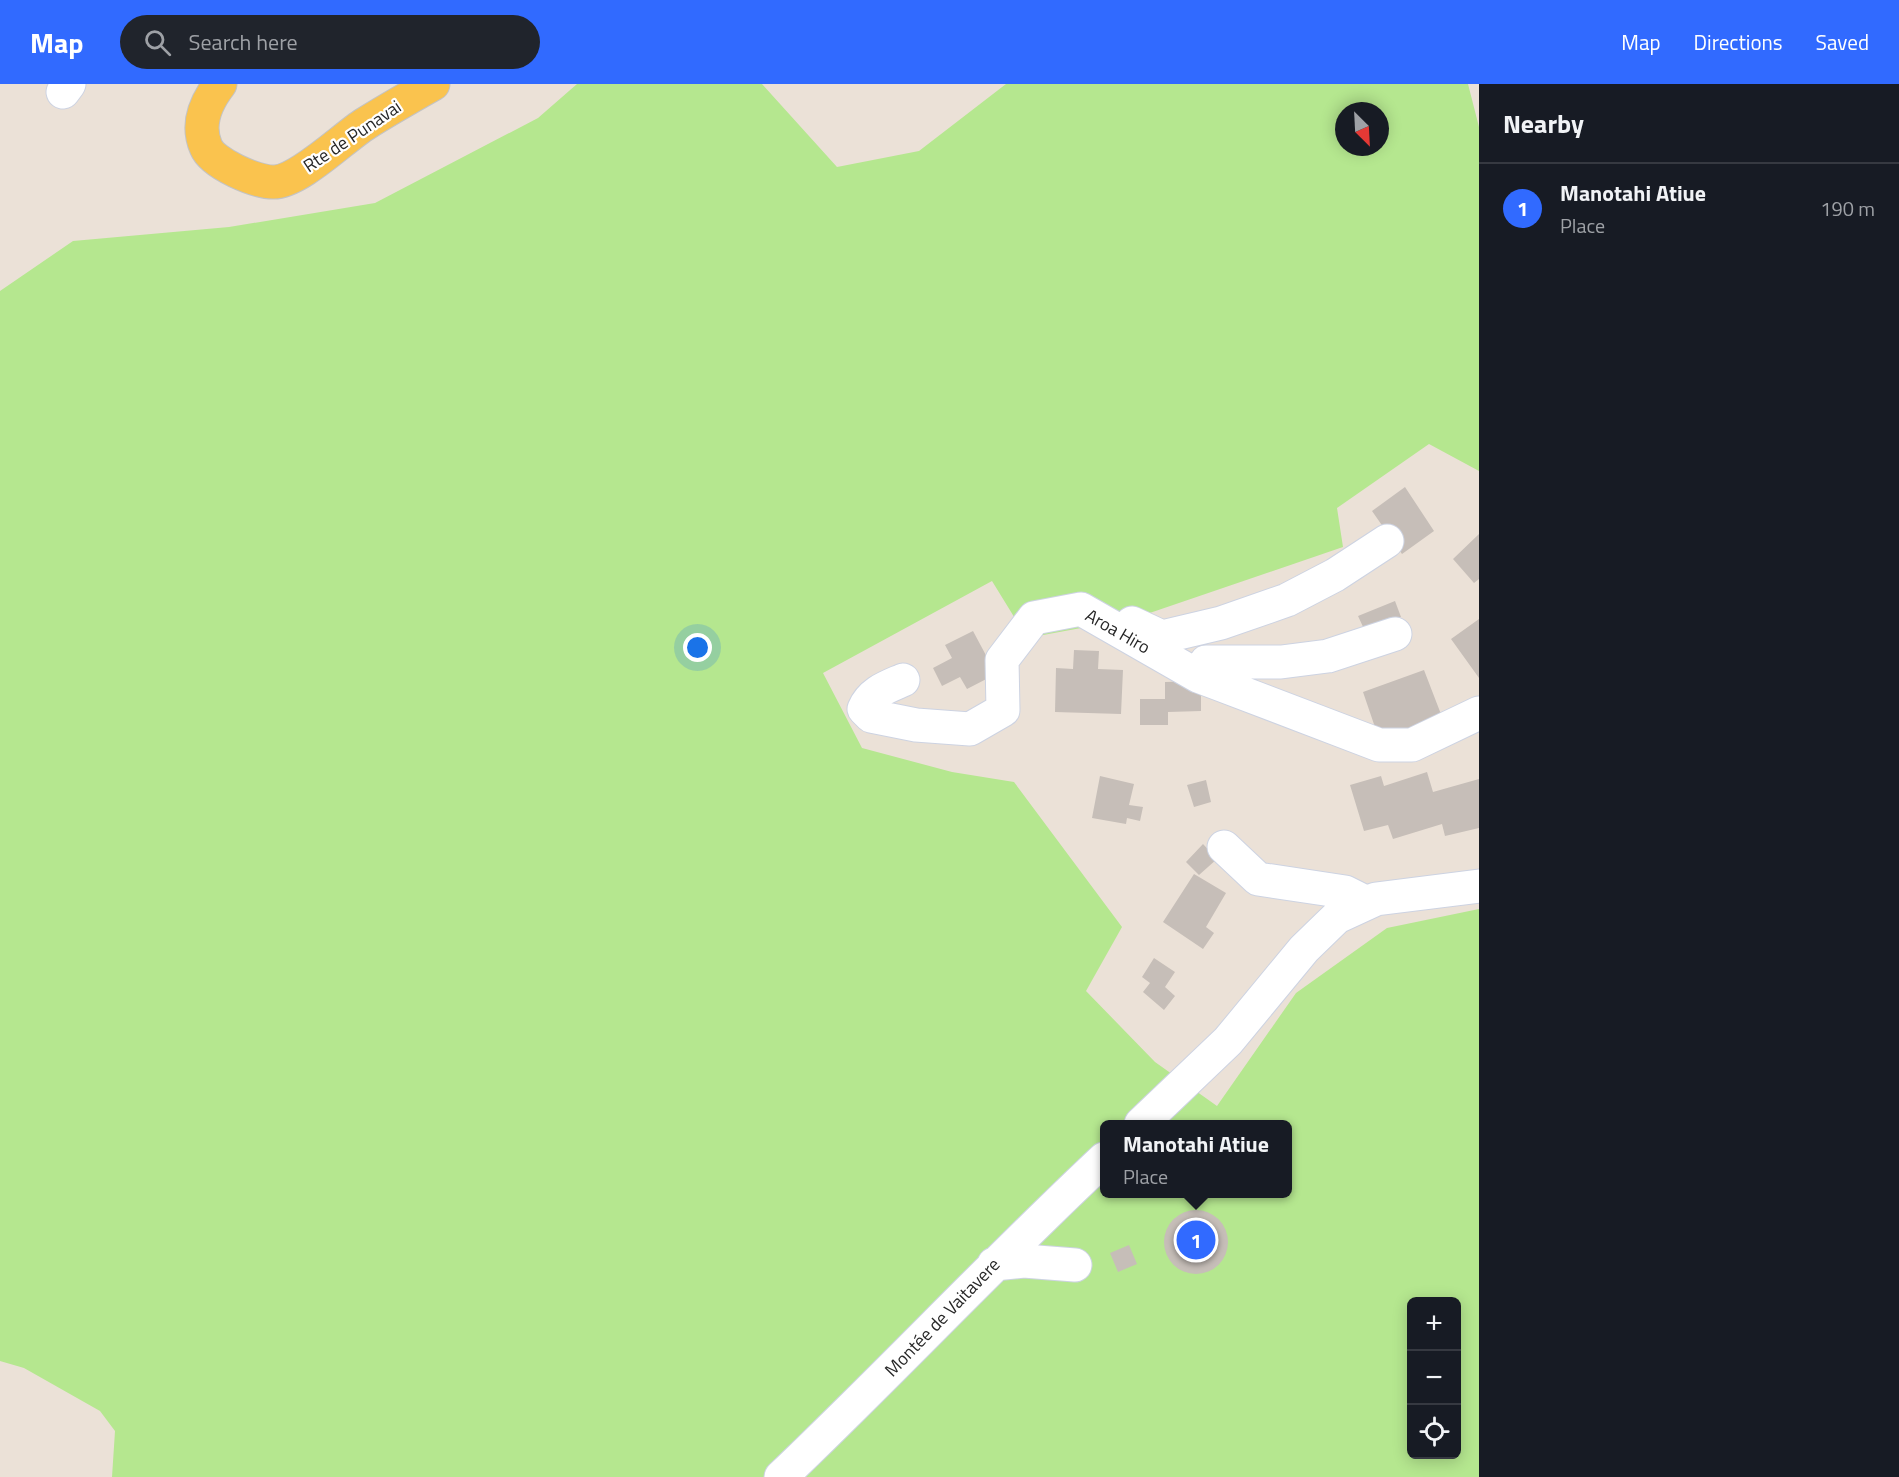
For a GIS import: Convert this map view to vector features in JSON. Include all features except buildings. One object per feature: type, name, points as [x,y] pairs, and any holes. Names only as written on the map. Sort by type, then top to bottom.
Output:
[{"type":"main road","name":"Rte de Punavai","points":[[220,84],[208,99],[200,127],[206,149],[229,169],[274,183],[303,171],[364,124],[433,84]]},
{"type":"street","points":[[903,680],[880,690],[868,700],[864,709],[871,716],[916,725],[970,729],[1004,710],[1002,660],[1034,618],[1066,594],[1162,637],[1221,623],[1287,600],[1387,542]]},
{"type":"street","name":"Aroa Hiro","points":[[1034,618],[1081,609],[1198,676],[1379,745],[1412,745],[1479,712]]},
{"type":"street","points":[[1198,676],[1206,662],[1281,663],[1328,656],[1395,634]]},
{"type":"street","points":[[1224,847],[1258,879],[1346,892],[1365,902]]},
{"type":"street","points":[[1147,1120],[1227,1041],[1304,949],[1337,917],[1365,902],[1479,886]]},
{"type":"street","name":"Montée de Vaitavere","points":[[781,1477],[883,1379],[994,1264],[1100,1163]]},
{"type":"street","points":[[994,1264],[1024,1261],[1075,1265]]},
{"type":"green space","points":[[577,84],[762,84],[837,167],[919,151],[1006,84],[1468,84],[1479,127],[1479,471],[1429,444],[1337,508],[1343,547],[1135,618],[1027,638],[992,581],[823,673],[862,748],[952,772],[1014,782],[1122,927],[1086,991],[1155,1062],[1217,1106],[1296,993],[1387,928],[1479,909],[1479,1477],[112,1477],[115,1431],[100,1411],[24,1368],[0,1361],[0,291],[73,241],[229,227],[375,203],[538,118]]},
{"type":"place","name":"Manotahi Atiue","points":[[1196,1240]]}]
